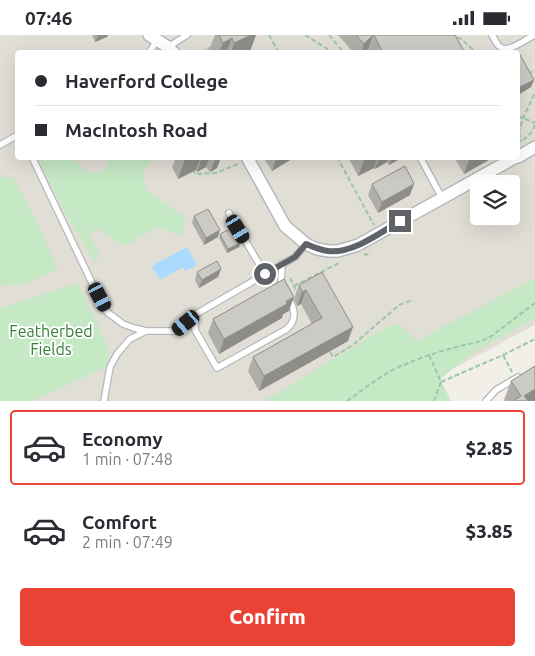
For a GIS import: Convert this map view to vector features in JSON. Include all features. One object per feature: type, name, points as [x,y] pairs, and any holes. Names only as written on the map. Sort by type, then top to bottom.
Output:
[{"type":"street","points":[[153,37],[171,50]]},
{"type":"street","points":[[520,155],[535,147]]},
{"type":"street","points":[[249,160],[285,226],[306,244],[317,249],[338,251],[358,245],[512,160]]},
{"type":"lane","points":[[171,50],[187,35]]},
{"type":"lane","points":[[492,35],[499,47],[506,49],[535,35]]},
{"type":"lane","points":[[150,50],[153,37]]},
{"type":"lane","points":[[0,145],[15,137]]},
{"type":"lane","points":[[33,160],[107,312],[123,324],[134,329],[176,331],[196,314],[295,257],[306,244]]},
{"type":"lane","points":[[422,160],[442,198]]},
{"type":"lane","points":[[229,213],[265,274]]},
{"type":"lane","points":[[196,314],[195,330],[217,367],[288,329],[294,318],[294,308],[281,284],[282,264]]},
{"type":"lane","points":[[104,401],[110,367],[116,354],[130,339],[146,331]]},
{"type":"lane","points":[[486,401],[496,390],[527,372]]},
{"type":"path","points":[[269,35],[277,50]]},
{"type":"path","points":[[305,35],[329,50]]},
{"type":"path","points":[[328,35],[341,50]]},
{"type":"path","points":[[450,35],[461,39],[473,50]]},
{"type":"path","points":[[207,50],[216,45]]},
{"type":"path","points":[[525,76],[535,71]]},
{"type":"path","points":[[520,126],[535,93]]},
{"type":"path","points":[[520,117],[535,124],[522,144]]},
{"type":"path","points":[[520,138],[522,144]]},
{"type":"path","points":[[193,169],[195,174],[216,173],[246,160]]},
{"type":"path","points":[[339,160],[379,233]]},
{"type":"path","points":[[362,251],[366,255],[371,252]]},
{"type":"path","points":[[294,285],[345,260]]},
{"type":"path","points":[[282,264],[300,296]]},
{"type":"path","points":[[330,351],[333,357],[354,345],[399,305],[412,300]]},
{"type":"path","points":[[347,401],[392,370],[404,364],[429,355],[486,340],[535,303]]},
{"type":"path","points":[[441,382],[535,339]]},
{"type":"path","points":[[429,355],[441,382],[434,401]]},
{"type":"path","points":[[502,355],[515,378]]},
{"type":"shaded area","points":[[0,35],[535,35],[535,325],[392,401],[0,401]]},
{"type":"green space","points":[[39,160],[76,160],[84,171],[102,173],[110,160],[153,160],[142,173],[146,190],[186,218],[181,236],[158,227],[124,246],[98,229],[88,233],[100,255],[95,262],[65,213]]},
{"type":"green space","points":[[5,176],[14,179],[29,206],[58,269],[21,284],[0,286],[0,178]]},
{"type":"green space","points":[[535,278],[535,318],[473,353],[440,379],[451,401],[264,401],[385,328],[399,324],[417,341]]},
{"type":"green space","name":"Featherbed Fields","points":[[78,283],[110,351],[106,367],[32,401],[0,401],[0,308]]},
{"type":"water","points":[[187,247],[197,265],[185,271],[183,267],[160,280],[152,266]]},
{"type":"building","points":[[219,35],[251,35],[234,43],[232,38],[223,43]]},
{"type":"building","points":[[356,35],[373,35],[364,44]]},
{"type":"building","points":[[374,35],[455,35],[463,50],[382,50]]},
{"type":"building","points":[[520,55],[534,80],[520,87]]},
{"type":"building","points":[[405,166],[414,184],[382,202],[372,184]]},
{"type":"building","points":[[208,209],[220,230],[206,238],[194,216]]},
{"type":"building","points":[[232,228],[240,243],[228,249],[220,234]]},
{"type":"building","points":[[217,261],[221,269],[202,280],[197,272]]},
{"type":"building","points":[[322,272],[353,327],[264,376],[253,357],[322,318],[306,290],[302,292],[299,285]]},
{"type":"building","points":[[284,279],[294,297],[286,301],[287,304],[224,339],[213,319]]},
{"type":"building","points":[[535,366],[535,389],[524,396],[528,401],[513,401],[521,396],[511,381]]},
{"type":"route","points":[[265,274],[295,257],[306,244],[317,249],[329,251],[347,249],[358,245],[400,221]]}]
